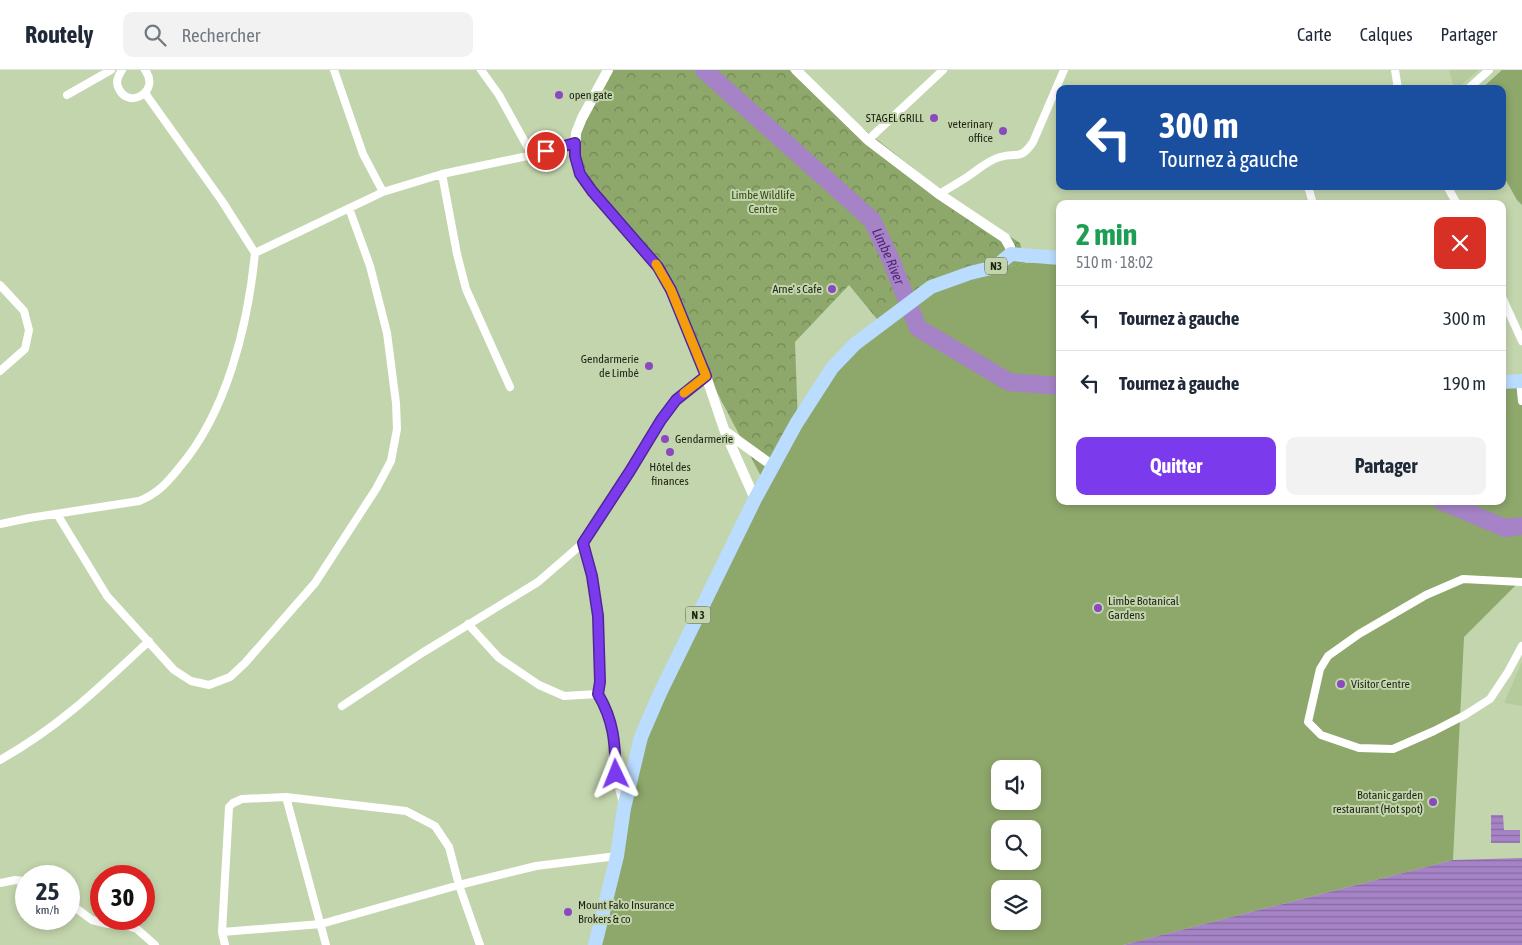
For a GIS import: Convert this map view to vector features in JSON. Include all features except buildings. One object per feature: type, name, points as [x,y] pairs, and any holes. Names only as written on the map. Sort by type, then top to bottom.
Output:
[{"type":"highway","name":"N3","points":[[881,324],[931,288],[970,273],[995,267],[1010,254],[1056,258]]},
{"type":"highway","name":"N 3","points":[[595,945],[617,856],[624,808],[641,737],[660,693],[755,499],[796,424],[832,368],[855,344],[881,324]]},
{"type":"highway","points":[[1506,382],[1521,381]]},
{"type":"street","points":[[67,95],[116,71],[119,90],[126,96],[136,98],[145,93],[150,84],[145,70]]},
{"type":"street","points":[[334,70],[363,154],[383,192]]},
{"type":"street","points":[[482,70],[499,95],[532,155]]},
{"type":"street","points":[[608,70],[576,133],[575,156],[580,174],[592,191],[658,267],[671,290],[706,376],[726,432],[755,499]]},
{"type":"street","points":[[796,70],[868,140],[939,194],[1006,238],[1010,254]]},
{"type":"street","points":[[868,140],[943,70]]},
{"type":"street","points":[[1058,85],[1064,70]]},
{"type":"street","points":[[1395,70],[1397,85]]},
{"type":"street","points":[[1473,85],[1490,70]]},
{"type":"street","points":[[939,194],[986,162],[1003,156],[1016,156],[1026,152],[1033,142],[1056,89]]},
{"type":"street","points":[[0,524],[139,501],[151,497],[162,488],[186,460],[203,435],[222,393],[244,323],[256,253],[222,200],[145,93]]},
{"type":"street","points":[[256,253],[383,192],[442,174],[532,155],[575,143]]},
{"type":"street","points":[[442,174],[455,246],[466,289],[510,387]]},
{"type":"street","points":[[57,514],[107,596],[174,670],[191,681],[208,685],[230,677],[245,663],[315,583],[376,489],[391,461],[397,429],[396,403],[387,333],[370,266],[349,208]]},
{"type":"street","points":[[0,285],[24,311],[29,330],[25,349],[0,371]]},
{"type":"street","points":[[1506,306],[1522,341]]},
{"type":"street","points":[[342,706],[468,624],[538,582],[583,543],[661,420],[676,400],[706,376]]},
{"type":"street","points":[[1521,381],[1522,401]]},
{"type":"street","points":[[726,432],[773,466]]},
{"type":"street","points":[[583,543],[592,576],[598,616],[600,682],[598,694],[606,707],[612,723],[616,774],[624,808]]},
{"type":"street","points":[[1522,582],[1462,580],[1426,595],[1359,634],[1328,656],[1320,669],[1308,722],[1321,736],[1359,748],[1393,748],[1434,731],[1490,699],[1522,646]]},
{"type":"street","points":[[468,624],[499,658],[539,685],[564,696],[598,694]]},
{"type":"street","points":[[0,760],[53,727],[75,710],[149,641]]},
{"type":"street","points":[[286,797],[322,924],[326,945]]},
{"type":"street","points":[[225,945],[222,932],[229,807],[242,799],[286,797],[406,811],[435,826],[449,847],[458,885],[480,945]]},
{"type":"street","points":[[222,932],[322,924],[458,885],[536,866],[617,856]]},
{"type":"street","points":[[0,883],[15,880]]},
{"type":"street","points":[[80,911],[92,920],[108,924],[124,924],[136,930],[155,945]]},
{"type":"shaded area","points":[[1449,70],[1479,70],[1461,85],[1453,85]]},
{"type":"shaded area","points":[[1522,662],[1522,706],[1504,703]]},
{"type":"shaded area","points":[[1491,815],[1503,815],[1504,830],[1520,830],[1520,843],[1491,843]]},
{"type":"shaded area","points":[[1522,858],[1522,945],[1123,945],[1453,860]]},
{"type":"green space","name":"Limbe Wildlife Centre","points":[[611,70],[789,70],[951,198],[1020,243],[1025,263],[931,288],[881,324],[849,285],[795,342],[798,425],[764,482],[709,377],[670,278],[582,174],[577,144],[580,130]]},
{"type":"green space","points":[[1502,70],[1522,70],[1522,205],[1506,180],[1506,85],[1485,85]]},
{"type":"green space","name":"Limbe Botanical Gardens","points":[[1025,263],[1056,263],[1056,505],[1506,505],[1506,384],[1522,384],[1522,579],[1464,637],[1453,860],[1123,945],[598,945],[644,734],[764,482],[842,356],[931,288]]},
{"type":"waterway","name":"Limbe River","points":[[704,70],[872,220],[890,258],[918,328],[1009,382],[1056,386]]},
{"type":"waterway","name":"Limbe River","points":[[1450,505],[1505,528],[1522,526]]},
{"type":"slow traffic","points":[[656,264],[671,290],[706,376],[684,393]]},
{"type":"place","name":"open gate","points":[[559,95]]},
{"type":"place","name":"STAGEL GRILL","points":[[934,118]]},
{"type":"place","name":"veterinary office","points":[[1003,131]]},
{"type":"place","name":"Arne' s Cafe","points":[[832,289]]},
{"type":"place","name":"Gendarmerie de Limbé","points":[[649,366]]},
{"type":"place","name":"Gendarmerie","points":[[665,439]]},
{"type":"place","name":"Hôtel des finances","points":[[670,452]]},
{"type":"place","name":"Limbe Botanical Gardens","points":[[1098,608]]},
{"type":"place","name":"Visitor Centre","points":[[1341,684]]},
{"type":"place","name":"Botanic garden restaurant (Hot spot)","points":[[1433,802]]},
{"type":"place","name":"Mount Fako Insurance Brokers & co","points":[[568,912]]},
{"type":"route","points":[[546,151],[575,143],[575,156],[580,174],[592,191],[658,267],[671,290],[706,376],[676,400],[661,420],[583,543],[592,576],[598,616],[600,682],[598,694],[606,707],[612,723],[616,774]]}]
